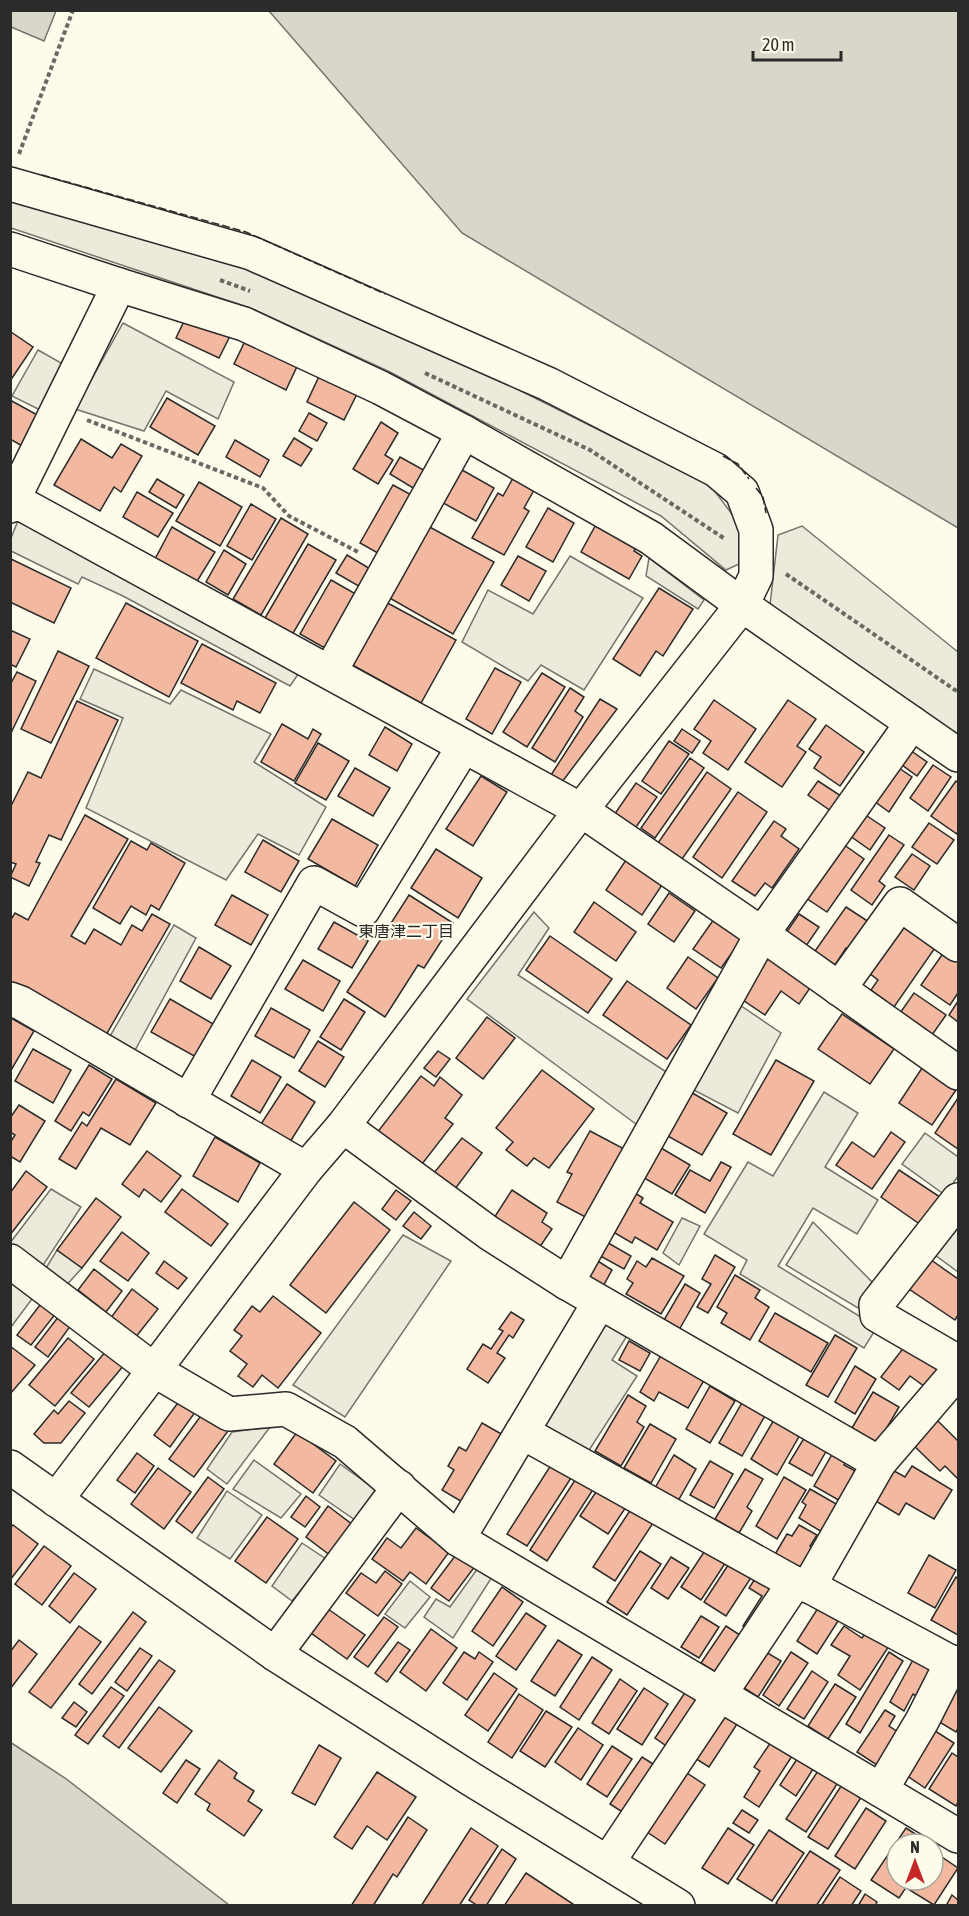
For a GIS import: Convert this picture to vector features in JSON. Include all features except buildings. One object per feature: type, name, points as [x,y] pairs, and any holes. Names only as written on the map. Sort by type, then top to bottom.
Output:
[{"type":"street","points":[[15,170],[251,253],[548,384],[716,470],[742,492],[756,530],[756,576],[742,605],[581,810],[343,1126],[306,1169],[56,1500]]},
{"type":"street","points":[[10,249],[244,324],[381,388],[464,432],[651,538],[742,605],[958,755]]},
{"type":"street","points":[[119,285],[58,409],[15,487],[330,672],[581,810],[762,934],[958,1073]]},
{"type":"street","points":[[330,672],[464,432]]},
{"type":"street","points":[[567,1283],[762,934],[912,723]]},
{"type":"street","points":[[188,1101],[314,883],[363,910],[464,746]]},
{"type":"street","points":[[839,988],[900,904],[958,945]]},
{"type":"street","points":[[10,999],[21,1003],[306,1169]]},
{"type":"street","points":[[343,1126],[489,1233],[567,1283],[879,1463]]},
{"type":"street","points":[[958,1200],[876,1305],[877,1315],[958,1362]]},
{"type":"street","points":[[10,1261],[154,1370],[229,1414],[286,1409],[345,1442],[458,1539],[958,1836]]},
{"type":"street","points":[[458,1539],[599,1303]]},
{"type":"street","points":[[608,1862],[720,1694],[802,1584],[879,1463],[958,1371]]},
{"type":"street","points":[[522,1432],[955,1664],[881,1790]]},
{"type":"street","points":[[10,1467],[275,1654],[461,1773],[678,1905]]},
{"type":"street","points":[[275,1654],[399,1487]]},
{"type":"path","points":[[15,170],[73,10]]},
{"type":"path","points":[[58,409],[263,488],[289,516],[388,567]]},
{"type":"path","points":[[756,557],[788,575],[958,692]]},
{"type":"shaded area","points":[[10,11],[56,11],[44,41],[11,27]]},
{"type":"shaded area","points":[[269,11],[958,11],[958,528],[462,233]]},
{"type":"shaded area","points":[[11,199],[240,262],[521,391],[711,486],[740,525],[739,564],[726,570],[661,516],[390,372],[253,309],[11,228]]},
{"type":"shaded area","points":[[123,323],[234,382],[218,419],[166,391],[144,431],[75,409]]},
{"type":"shaded area","points":[[38,350],[63,364],[42,411],[12,396]]},
{"type":"shaded area","points":[[20,516],[301,670],[290,686],[123,596],[82,577],[78,584],[11,551],[11,538]]},
{"type":"shaded area","points":[[802,526],[958,652],[958,735],[770,605],[778,535]]},
{"type":"shaded area","points":[[570,556],[643,598],[584,690],[541,665],[528,681],[462,642],[488,590],[533,614]]},
{"type":"shaded area","points":[[649,558],[704,600],[698,609],[646,576]]},
{"type":"shaded area","points":[[94,669],[170,704],[181,690],[271,734],[254,762],[326,807],[299,855],[258,834],[226,880],[86,808],[123,718],[80,699]]},
{"type":"shaded area","points":[[534,912],[549,928],[518,975],[674,1077],[644,1130],[467,999]]},
{"type":"shaded area","points":[[174,925],[196,938],[133,1054],[109,1038]]},
{"type":"shaded area","points":[[734,1001],[781,1033],[738,1113],[688,1087]]},
{"type":"shaded area","points":[[824,1092],[858,1113],[825,1167],[878,1200],[857,1234],[813,1208],[778,1266],[877,1327],[864,1348],[740,1274],[747,1260],[704,1234],[748,1162],[773,1176]]},
{"type":"shaded area","points":[[925,1133],[958,1157],[958,1176],[945,1195],[902,1164]]},
{"type":"shaded area","points":[[51,1189],[81,1207],[40,1270],[11,1247],[10,1243]]},
{"type":"shaded area","points":[[958,1214],[958,1272],[931,1252]]},
{"type":"shaded area","points":[[682,1218],[700,1226],[679,1265],[663,1253]]},
{"type":"shaded area","points":[[813,1222],[872,1282],[858,1308],[786,1265]]},
{"type":"shaded area","points":[[403,1235],[451,1261],[345,1417],[293,1385]]},
{"type":"shaded area","points":[[57,1250],[82,1268],[63,1289],[43,1273]]},
{"type":"shaded area","points":[[10,1276],[35,1295],[11,1327],[10,1327]]},
{"type":"shaded area","points":[[604,1315],[630,1331],[612,1360],[637,1376],[584,1458],[535,1432]]},
{"type":"shaded area","points":[[270,1427],[227,1484],[207,1469],[232,1432]]},
{"type":"shaded area","points":[[254,1460],[301,1494],[281,1518],[233,1489]]},
{"type":"shaded area","points":[[340,1464],[376,1490],[355,1520],[319,1495]]},
{"type":"shaded area","points":[[227,1491],[262,1515],[230,1559],[197,1538]]},
{"type":"shaded area","points":[[302,1543],[326,1559],[292,1601],[272,1586]]},
{"type":"shaded area","points":[[478,1568],[492,1577],[453,1638],[424,1617],[436,1599],[450,1607]]},
{"type":"shaded area","points":[[410,1581],[430,1597],[405,1628],[385,1614]]},
{"type":"shaded area","points":[[10,1742],[65,1778],[229,1905],[11,1905]]},
{"type":"fence","points":[[42,175],[246,232],[385,294]]},
{"type":"fence","points":[[723,456],[738,464],[749,479]]},
{"type":"fence","points":[[756,488],[763,497],[766,513]]},
{"type":"district","name":"東唐津二丁目","points":[[406,931]]}]
